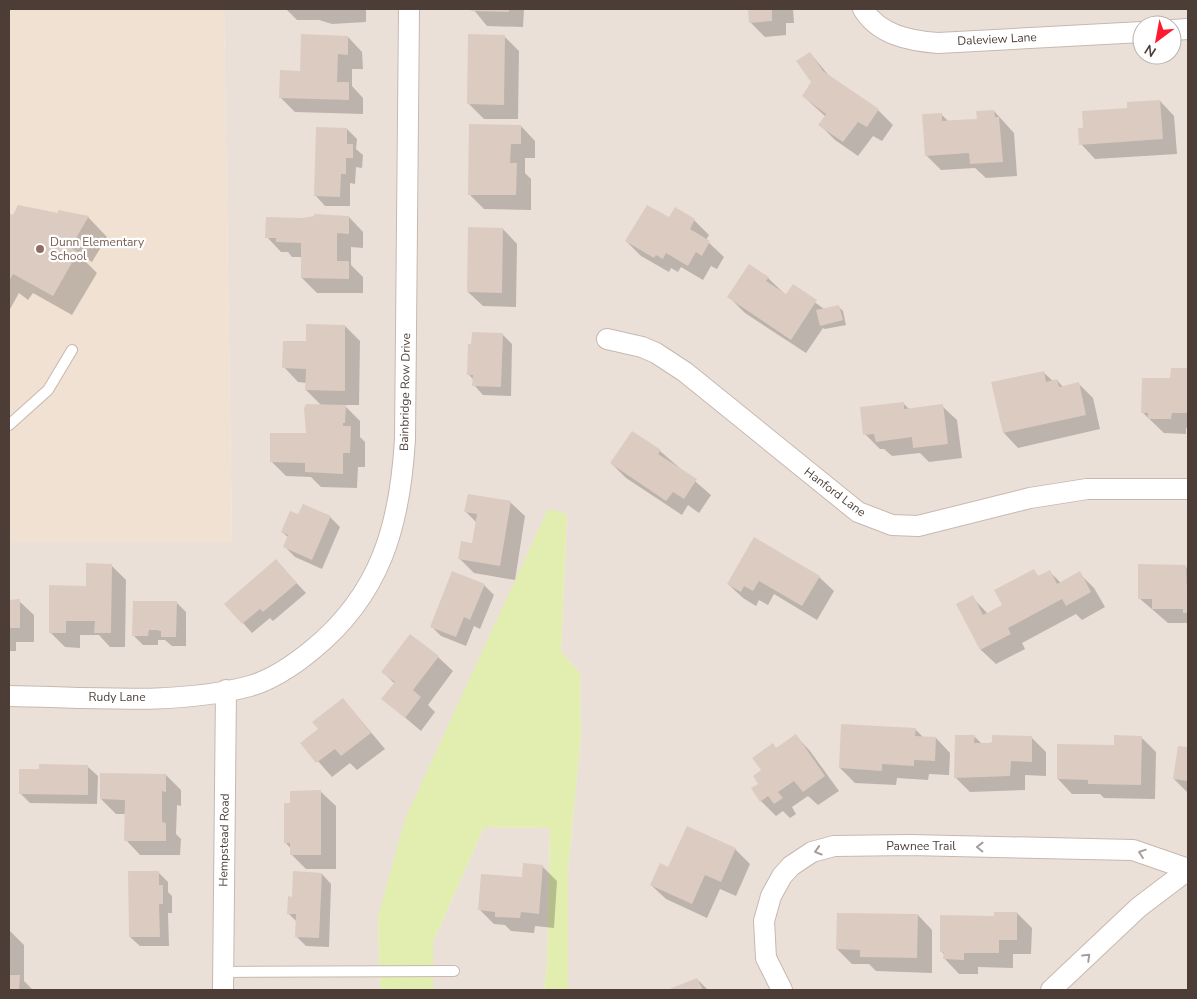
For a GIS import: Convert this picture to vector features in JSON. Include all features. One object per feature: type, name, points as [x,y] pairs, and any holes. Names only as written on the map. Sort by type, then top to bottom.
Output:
[{"type":"street","name":"Bainbridge Row Drive","points":[[226,690],[252,685],[286,668],[330,634],[355,606],[368,586],[379,565],[395,520],[403,478],[405,440],[409,9]]},
{"type":"street","name":"Daleview Lane","points":[[863,9],[885,30],[913,41],[938,43],[1132,33]]},
{"type":"street","name":"Hanford Lane","points":[[607,339],[642,347],[685,372],[858,512],[892,525],[918,526],[937,523],[1030,498],[1087,489],[1188,489]]},
{"type":"street","name":"Rudy Lane","points":[[9,696],[175,698],[226,690]]},
{"type":"street","name":"Hempstead Road","points":[[223,981],[226,690]]},
{"type":"street","name":"Pawnee Trail","points":[[782,990],[766,958],[764,921],[771,896],[782,876],[791,866],[812,852],[834,846],[910,845],[1133,850],[1188,869]]},
{"type":"street","name":"Pawnee Trail","points":[[1051,990],[1139,907],[1188,869]]},
{"type":"lane","points":[[9,425],[48,390],[72,350]]},
{"type":"lane","points":[[223,981],[454,972]]},
{"type":"shaded area","points":[[9,9],[224,9],[232,542],[9,542]]},
{"type":"shaded area","points":[[224,9],[1188,9],[1188,990],[568,990],[568,870],[581,735],[580,673],[561,652],[567,514],[378,917],[380,990],[9,990],[9,542],[232,542]]},
{"type":"shaded area","points":[[484,827],[550,828],[547,966],[544,990],[433,990],[433,942]]},
{"type":"green space","points":[[548,509],[567,514],[561,652],[580,673],[581,735],[568,870],[568,990],[544,990],[547,966],[550,828],[484,827],[433,942],[433,990],[380,990],[378,917],[405,819]]},
{"type":"building","points":[[471,9],[509,9],[509,12],[471,11]]},
{"type":"building","points":[[748,9],[772,9],[772,21],[749,23]]},
{"type":"building","points":[[301,34],[348,36],[348,55],[338,54],[337,82],[349,82],[349,100],[279,98],[280,70],[300,71]]},
{"type":"building","points":[[468,34],[505,35],[504,105],[467,104]]},
{"type":"building","points":[[810,52],[823,71],[879,109],[867,127],[858,122],[843,142],[818,125],[826,114],[802,96],[811,82],[796,61]]},
{"type":"building","points":[[1160,100],[1163,139],[1079,145],[1078,128],[1083,128],[1082,111],[1127,108],[1127,102]]},
{"type":"building","points":[[994,110],[995,117],[999,117],[1003,162],[970,164],[969,153],[925,156],[922,114],[942,113],[942,121],[977,119],[976,111]]},
{"type":"building","points":[[469,124],[521,125],[521,144],[511,144],[510,163],[517,163],[516,195],[468,195]]},
{"type":"building","points":[[316,127],[347,128],[347,144],[353,144],[353,158],[346,158],[346,174],[341,174],[340,197],[314,196]]},
{"type":"building","name":"Dunn Elementary School","points":[[18,205],[58,213],[58,210],[89,216],[73,243],[67,241],[65,245],[78,252],[53,296],[13,274],[9,281],[9,213],[13,215]]},
{"type":"building","points":[[647,205],[669,217],[675,207],[695,219],[690,229],[710,241],[702,256],[696,252],[688,266],[666,253],[663,259],[656,255],[654,258],[625,241]]},
{"type":"building","points":[[314,214],[349,216],[349,234],[337,233],[337,261],[349,261],[349,279],[301,278],[301,243],[276,242],[276,238],[265,238],[266,217],[302,218],[314,216]]},
{"type":"building","points":[[468,227],[503,228],[502,293],[467,292]]},
{"type":"building","points":[[749,264],[769,277],[766,281],[786,294],[793,284],[817,300],[791,340],[727,297]]},
{"type":"building","points":[[839,305],[843,320],[820,326],[816,310]]},
{"type":"building","points":[[306,324],[345,325],[345,391],[305,390],[306,369],[282,368],[283,341],[306,341]]},
{"type":"building","points":[[472,332],[503,333],[501,387],[472,386],[473,375],[467,375],[468,344],[471,344]]},
{"type":"building","points":[[1171,368],[1188,368],[1188,413],[1172,413],[1171,419],[1148,419],[1148,413],[1141,413],[1142,378],[1170,378]]},
{"type":"building","points":[[1044,371],[1046,382],[1057,379],[1059,387],[1079,382],[1086,415],[1003,433],[991,382]]},
{"type":"building","points":[[904,402],[904,409],[943,404],[948,444],[913,448],[912,437],[876,442],[874,434],[863,435],[860,407]]},
{"type":"building","points":[[306,404],[346,405],[345,423],[343,423],[343,426],[351,426],[350,453],[343,453],[343,474],[305,472],[305,463],[270,462],[270,433],[306,433],[304,408]]},
{"type":"building","points":[[632,431],[661,450],[658,454],[697,479],[684,499],[673,492],[666,501],[610,463]]},
{"type":"building","points":[[468,494],[511,501],[500,566],[458,559],[461,541],[472,543],[477,514],[464,512]]},
{"type":"building","points":[[303,504],[331,516],[312,560],[283,547],[288,535],[281,532],[290,511],[298,514]]},
{"type":"building","points":[[754,537],[820,576],[802,606],[759,581],[753,591],[744,586],[741,592],[727,584]]},
{"type":"building","points":[[276,559],[297,583],[263,612],[260,609],[242,624],[224,604]]},
{"type":"building","points":[[86,563],[112,564],[111,633],[94,633],[95,621],[66,621],[66,633],[49,633],[49,585],[86,586]]},
{"type":"building","points":[[1138,564],[1186,565],[1188,613],[1183,613],[1183,609],[1152,609],[1152,599],[1138,599]]},
{"type":"building","points":[[1034,569],[1038,576],[1050,570],[1057,584],[1080,571],[1091,592],[1066,606],[1062,599],[1008,628],[1011,634],[980,650],[956,604],[973,595],[983,615],[1002,605],[994,590]]},
{"type":"building","points":[[452,571],[485,584],[470,620],[464,617],[456,637],[430,627]]},
{"type":"building","points":[[20,599],[20,628],[9,628],[9,600]]},
{"type":"building","points":[[133,601],[177,601],[176,637],[161,637],[161,631],[156,630],[149,630],[148,636],[132,636]]},
{"type":"building","points":[[410,634],[439,656],[413,690],[421,697],[405,718],[381,699],[395,682],[381,672]]},
{"type":"building","points":[[343,698],[371,733],[341,756],[335,749],[316,763],[300,743],[318,729],[312,722]]},
{"type":"building","points":[[841,724],[916,728],[915,736],[936,737],[935,761],[914,760],[914,766],[882,764],[882,771],[839,768]]},
{"type":"building","points":[[796,734],[825,776],[803,792],[794,781],[778,792],[783,798],[774,804],[768,796],[760,802],[751,788],[758,784],[753,776],[761,770],[752,758],[773,743],[776,748]]},
{"type":"building","points":[[955,735],[975,735],[974,743],[992,743],[992,735],[1032,736],[1032,762],[1011,761],[1010,776],[954,778]]},
{"type":"building","points":[[1114,735],[1142,736],[1141,785],[1088,784],[1088,780],[1057,779],[1057,744],[1114,745]]},
{"type":"building","points":[[1178,746],[1188,747],[1188,781],[1173,779]]},
{"type":"building","points":[[39,764],[88,765],[88,795],[19,794],[19,769],[39,769]]},
{"type":"building","points":[[100,773],[166,774],[166,792],[162,791],[162,822],[166,823],[166,841],[124,841],[125,800],[100,799]]},
{"type":"building","points":[[321,790],[321,855],[290,855],[290,843],[284,843],[284,803],[290,803],[290,791]]},
{"type":"building","points":[[687,826],[736,848],[721,882],[705,875],[692,904],[650,885],[660,863],[668,867]]},
{"type":"building","points":[[523,863],[543,865],[539,914],[521,912],[520,918],[495,917],[495,912],[478,910],[481,874],[522,877]]},
{"type":"building","points":[[128,871],[159,871],[159,885],[163,885],[163,904],[159,904],[160,937],[129,937]]},
{"type":"building","points":[[293,871],[322,873],[319,938],[295,937],[296,914],[287,914],[288,896],[292,897]]},
{"type":"building","points":[[994,912],[1017,912],[1017,940],[999,940],[999,953],[964,953],[964,960],[943,959],[944,952],[940,952],[940,915],[994,916]]},
{"type":"building","points":[[837,913],[918,914],[917,958],[860,957],[860,950],[836,949]]},
{"type":"building","points":[[9,975],[20,975],[19,990],[9,990]]},
{"type":"building","points":[[697,978],[703,990],[667,990]]},
{"type":"place","name":"Dunn Elementary School","points":[[40,249]]}]
